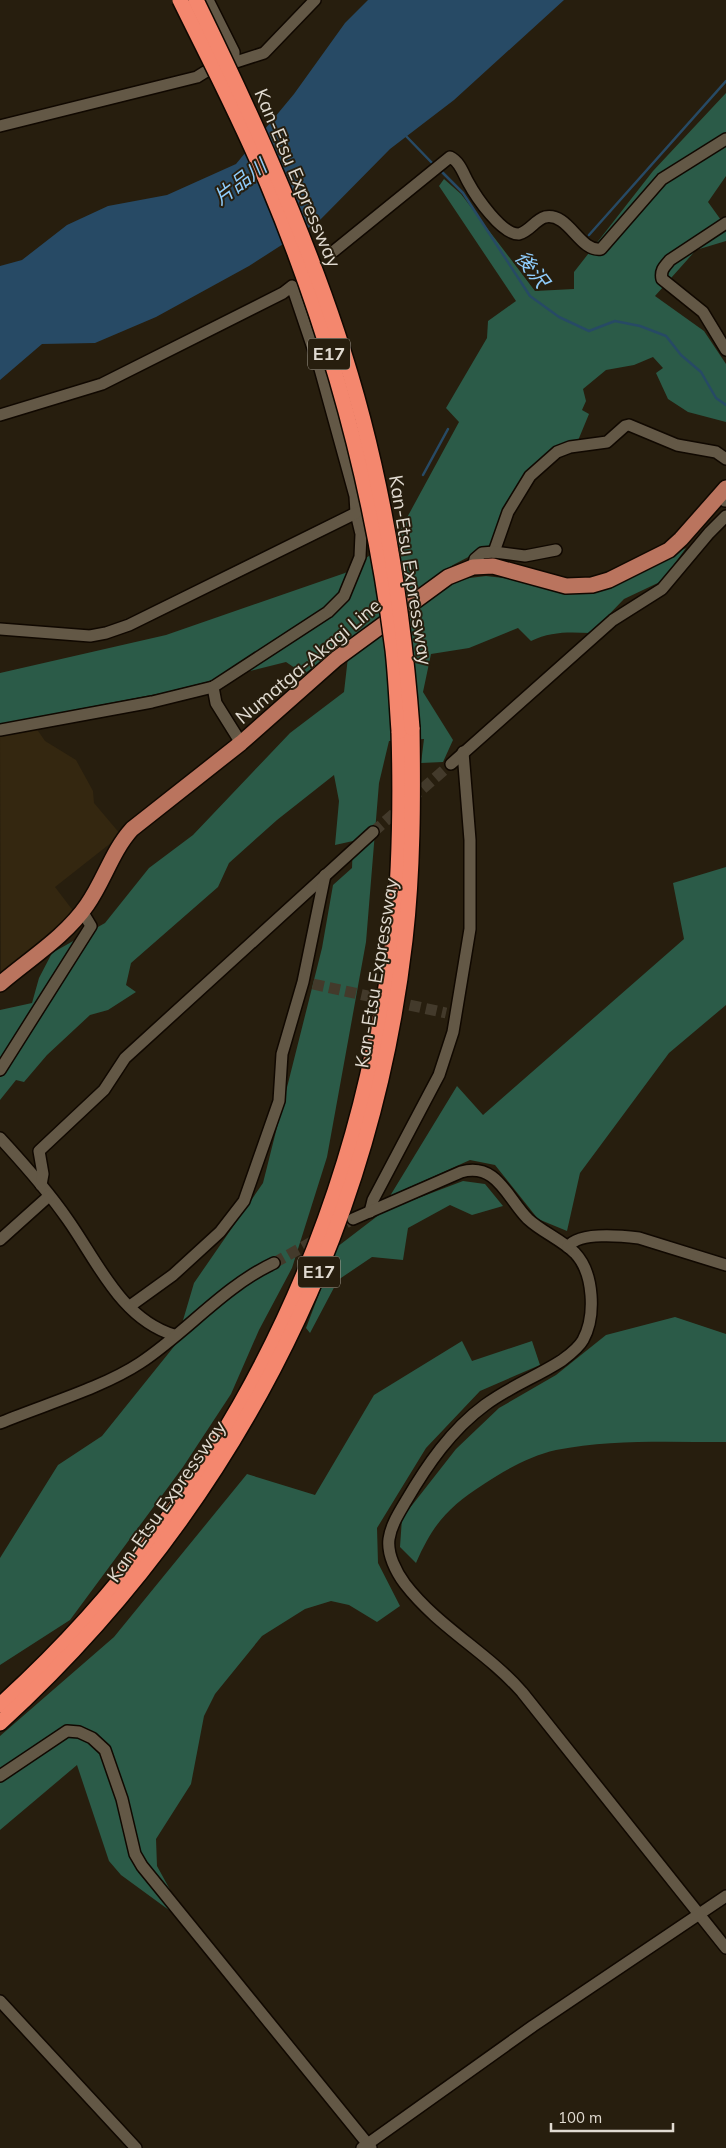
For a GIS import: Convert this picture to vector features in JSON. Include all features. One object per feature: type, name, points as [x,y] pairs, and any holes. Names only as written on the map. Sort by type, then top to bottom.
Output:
[{"type":"highway","name":"Kan-Etsu Expressway","points":[[0,1723],[58,1667],[122,1598],[200,1494],[236,1438],[269,1378],[297,1323],[344,1208],[362,1149],[394,1016],[405,941],[411,872],[405,730],[382,572],[364,484],[325,340],[268,186],[234,110],[180,0]]},
{"type":"highway","name":"Kan-Etsu Expressway","points":[[0,1705],[54,1653],[112,1590],[192,1484],[224,1434],[256,1376],[310,1264],[350,1147],[381,1015],[392,941],[398,870],[405,730],[406,649],[395,568],[362,418],[338,334],[282,183],[196,0]]},
{"type":"main road","name":"Numatga-Akagi Line","points":[[0,984],[53,940],[82,911],[119,846],[132,829],[241,743],[336,659],[434,586],[463,570],[473,567],[504,568],[566,586],[592,585],[609,580],[669,550],[724,497]]},
{"type":"street","points":[[208,0],[234,52],[234,62]]},
{"type":"street","points":[[0,126],[197,77],[205,72],[264,53],[315,0]]},
{"type":"street","points":[[334,251],[450,157],[457,162],[473,190],[500,225],[509,233],[524,233],[539,220],[555,218],[590,247],[597,250],[605,247],[662,179],[726,139]]},
{"type":"street","points":[[726,223],[670,260],[663,268],[661,274],[662,279],[703,312],[726,350]]},
{"type":"street","points":[[0,415],[102,384],[283,293],[292,286],[320,369],[348,468],[355,496],[356,514],[362,545],[344,596],[328,612],[213,687],[152,702],[0,730]]},
{"type":"street","points":[[494,552],[508,512],[530,476],[562,450],[607,442],[625,426],[629,426],[677,445],[716,452],[726,460]]},
{"type":"street","points":[[0,629],[90,636],[106,633],[129,625],[356,514]]},
{"type":"street","points":[[451,764],[462,752],[533,693],[613,620],[662,589],[702,540],[726,516]]},
{"type":"street","points":[[473,567],[475,559],[482,553],[494,552],[525,556],[556,550]]},
{"type":"street","points":[[213,687],[216,703],[241,743]]},
{"type":"street","points":[[370,1212],[373,1200],[439,1075],[470,929],[470,840],[462,752]]},
{"type":"street","points":[[41,1185],[43,1174],[39,1155],[43,1146],[104,1090],[125,1058],[373,832]]},
{"type":"street","points":[[130,1306],[173,1275],[220,1232],[244,1201],[278,1101],[282,1054],[308,983],[325,875]]},
{"type":"street","points":[[2,1065],[91,926],[82,911]]},
{"type":"street","points":[[0,1138],[68,1219],[109,1282],[130,1306],[150,1324],[174,1335]]},
{"type":"street","points":[[353,1219],[462,1172],[474,1169],[481,1170],[496,1179],[527,1217],[542,1231],[568,1247],[583,1265],[591,1298],[588,1326],[583,1339],[570,1354],[544,1372],[504,1392],[465,1421],[422,1474],[392,1526],[389,1541],[391,1556],[397,1572],[406,1586],[442,1624],[510,1678],[522,1692],[726,1948]]},
{"type":"street","points":[[0,1240],[50,1196]]},
{"type":"street","points":[[568,1247],[576,1241],[591,1238],[627,1236],[726,1265]]},
{"type":"street","points":[[0,1423],[119,1375],[169,1342],[174,1335],[195,1321],[244,1278],[274,1263]]},
{"type":"street","points":[[0,1776],[67,1731],[79,1732],[92,1738],[105,1750],[122,1799],[135,1854],[142,1866],[367,2147],[533,2026],[698,1913],[726,1896]]},
{"type":"street","points":[[0,2001],[136,2148]]},
{"type":"shaded area","points":[[36,728],[45,741],[76,760],[93,791],[94,803],[121,835],[55,887],[74,912],[1,976],[0,733]]},
{"type":"green space","points":[[726,93],[726,176],[708,202],[726,227],[726,241],[696,250],[655,296],[704,331],[726,364],[726,422],[688,412],[668,399],[656,373],[663,368],[653,357],[634,365],[606,370],[583,389],[586,401],[582,410],[589,414],[577,443],[544,457],[493,544],[453,565],[304,674],[286,662],[162,693],[0,724],[0,673],[166,635],[345,573],[397,536],[459,422],[446,408],[487,338],[488,321],[516,301],[439,186],[444,179],[461,194],[535,291],[574,289],[574,272],[653,171]]},
{"type":"green space","points":[[686,548],[662,581],[624,599],[591,633],[568,632],[553,634],[531,641],[518,628],[469,648],[431,654],[423,692],[453,740],[443,762],[421,763],[424,739],[389,741],[379,783],[366,942],[327,1157],[292,1268],[259,1330],[231,1394],[183,1467],[70,1620],[0,1665],[0,1558],[58,1465],[102,1436],[176,1344],[194,1283],[263,1183],[322,948],[333,885],[352,868],[353,841],[335,845],[339,801],[334,775],[277,820],[229,863],[218,887],[131,963],[126,985],[136,992],[108,1010],[90,1015],[47,1055],[24,1082],[16,1080],[0,1100],[0,1010],[32,1003],[39,978],[52,953],[105,923],[149,868],[193,835],[290,733],[344,692],[348,657],[420,607],[453,580],[486,576],[528,581],[574,592],[593,593]]},
{"type":"green space","points":[[726,867],[726,1005],[669,1053],[580,1173],[567,1231],[538,1219],[495,1165],[470,1160],[390,1196],[457,1086],[483,1115],[684,939],[673,883]]},
{"type":"green space","points":[[463,1181],[485,1184],[503,1206],[472,1215],[450,1205],[408,1228],[403,1260],[372,1257],[338,1280],[310,1333],[306,1328],[337,1247],[384,1211]]},
{"type":"green space","points":[[675,1317],[726,1334],[726,1442],[598,1444],[577,1446],[546,1453],[509,1469],[471,1492],[451,1509],[435,1527],[416,1563],[400,1547],[402,1518],[456,1449],[499,1408],[556,1375],[606,1335]]},
{"type":"green space","points":[[462,1341],[472,1361],[532,1341],[540,1365],[480,1391],[426,1448],[377,1528],[378,1563],[400,1606],[377,1622],[349,1605],[331,1601],[305,1609],[262,1636],[215,1694],[204,1716],[191,1784],[156,1839],[157,1866],[174,1897],[148,1867],[138,1872],[173,1913],[121,1875],[109,1861],[77,1765],[0,1830],[0,1736],[114,1637],[247,1474],[315,1495],[374,1395]]},
{"type":"water","name":"片品川","points":[[368,0],[564,0],[454,100],[390,149],[319,221],[249,266],[156,317],[95,343],[42,344],[0,380],[0,266],[22,260],[67,225],[108,206],[167,195],[236,164],[294,94],[345,23]]},
{"type":"waterway","points":[[589,235],[726,81]]},
{"type":"waterway","name":"後沢","points":[[405,135],[434,165]]},
{"type":"waterway","name":"後沢","points":[[440,170],[463,193],[530,296],[559,317],[589,331],[615,321],[640,326],[666,336],[681,355],[701,372],[716,398],[726,405]]},
{"type":"waterway","points":[[423,475],[448,429]]},
{"type":"tunnel","points":[[373,832],[451,764]]},
{"type":"tunnel","points":[[313,984],[446,1013]]},
{"type":"tunnel","points":[[274,1263],[353,1219]]}]
